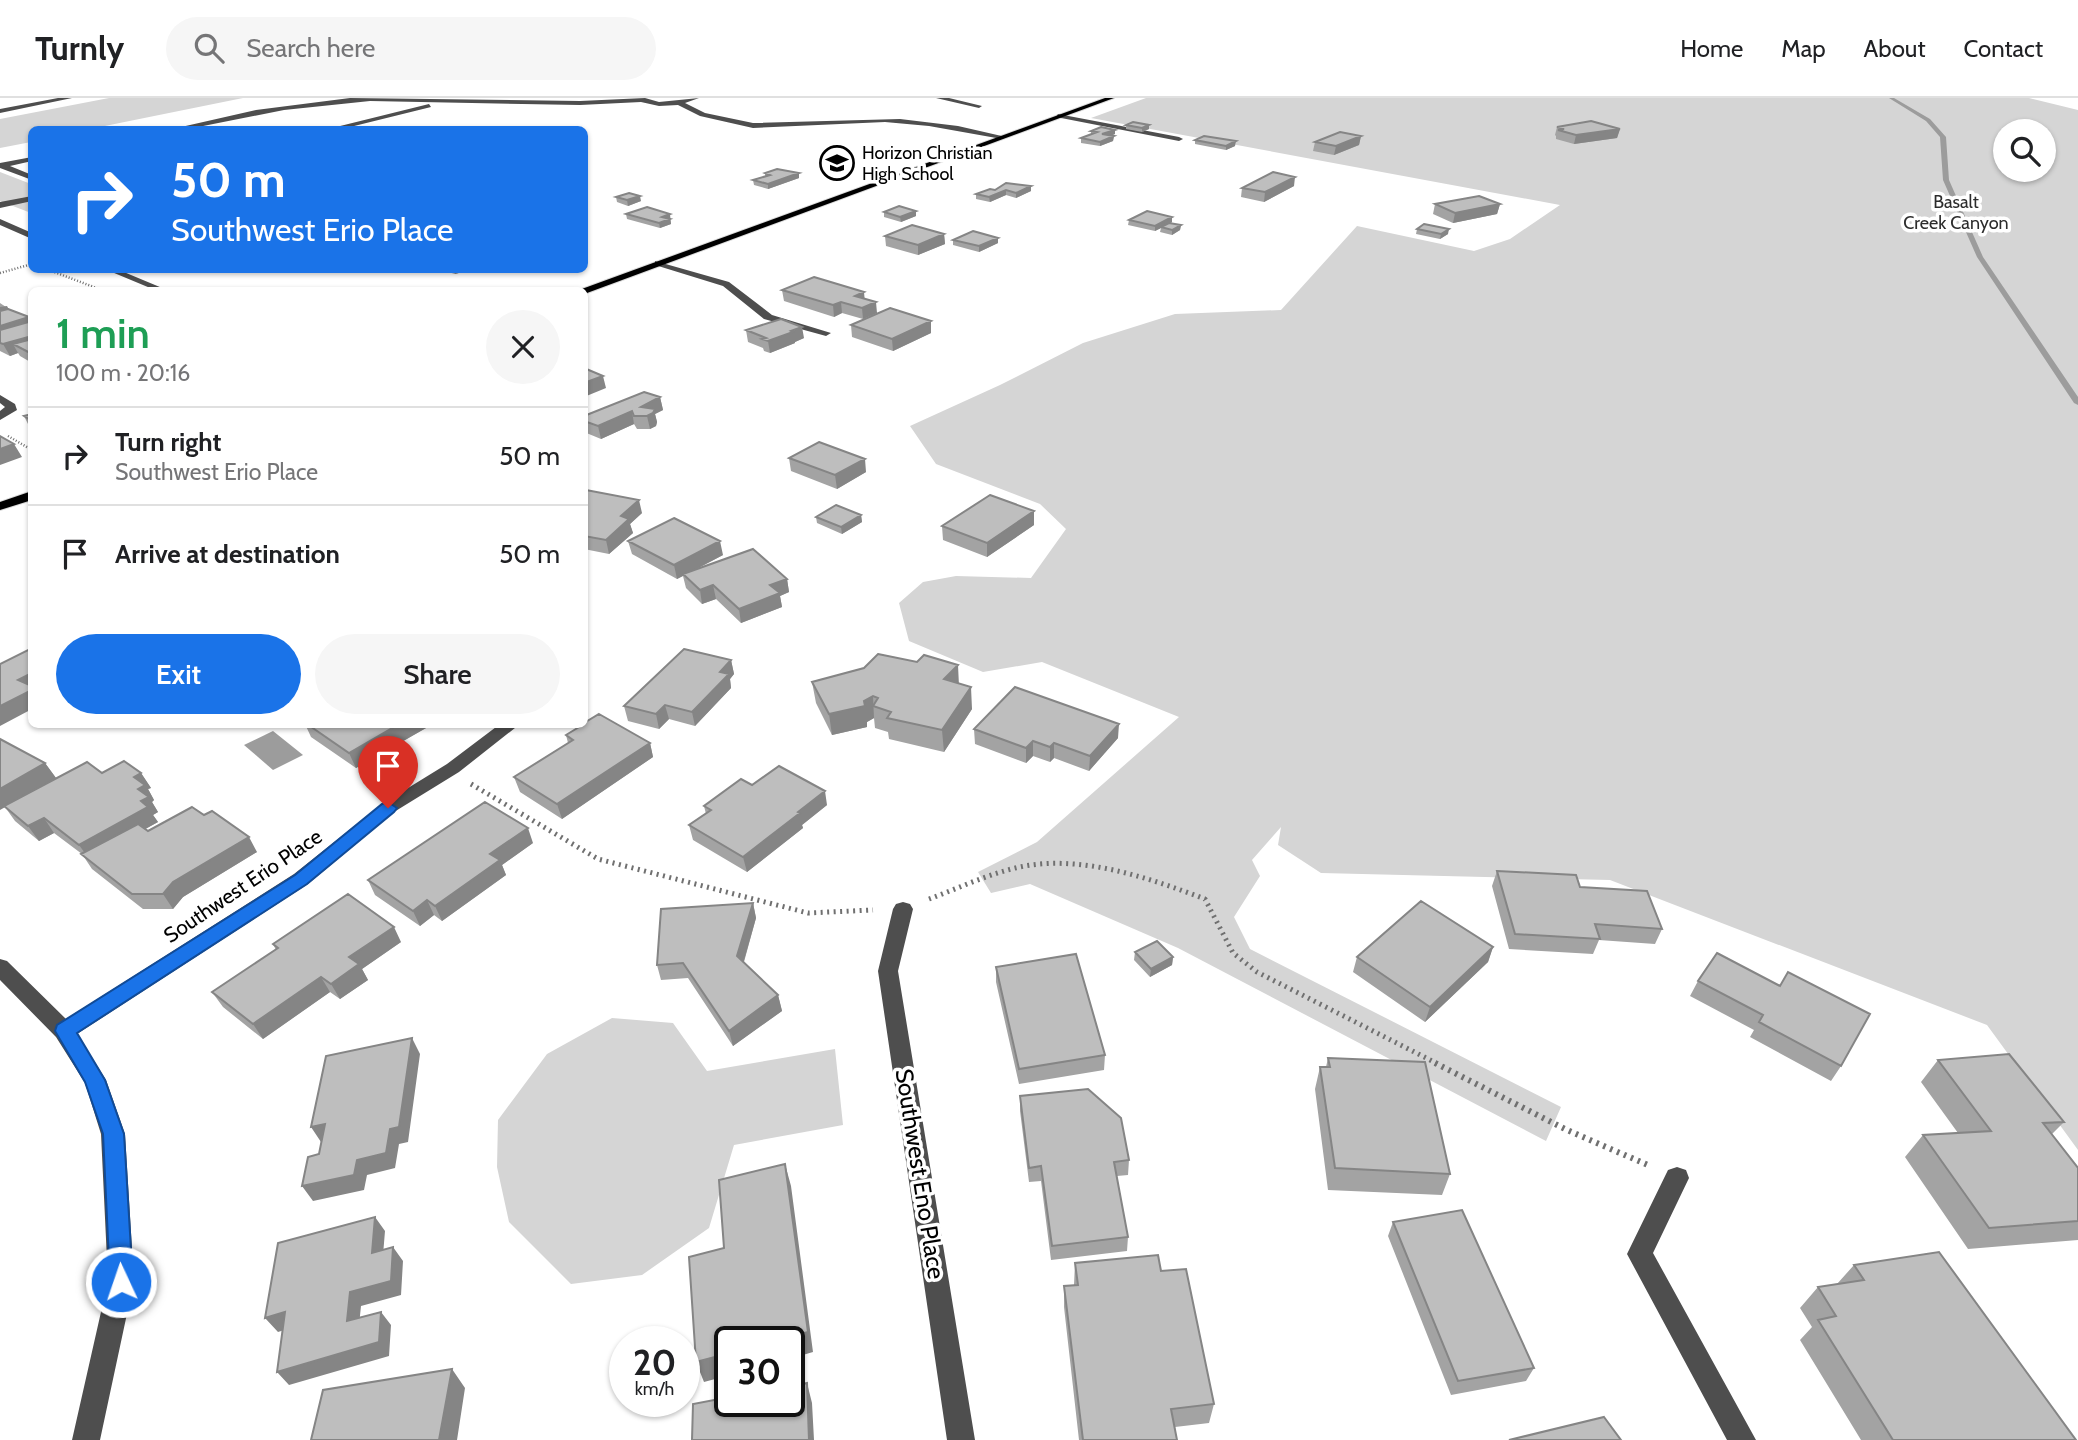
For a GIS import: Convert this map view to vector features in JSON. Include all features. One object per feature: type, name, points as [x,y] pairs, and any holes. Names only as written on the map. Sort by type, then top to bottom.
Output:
[{"type":"main road","points":[[588,290],[1111,98]]},
{"type":"main road","points":[[0,506],[28,496]]},
{"type":"street","points":[[0,111],[69,98]]},
{"type":"street","points":[[192,126],[308,104],[400,98],[565,105],[640,99],[659,104],[679,103],[696,98]]},
{"type":"street","points":[[939,98],[979,106]]},
{"type":"street","points":[[344,126],[452,100]]},
{"type":"street","points":[[679,103],[709,117],[741,124],[791,126],[883,120],[913,122],[1002,137]]},
{"type":"street","points":[[1058,116],[1179,139]]},
{"type":"street","points":[[0,166],[28,160]]},
{"type":"street","points":[[0,166],[28,176]]},
{"type":"street","points":[[0,205],[28,199]]},
{"type":"street","points":[[0,222],[28,234]]},
{"type":"street","points":[[659,263],[726,284],[768,317],[826,333]]},
{"type":"street","points":[[120,273],[154,287]]},
{"type":"street","points":[[0,398],[11,406],[5,413]]},
{"type":"street","name":"Southwest Erio Place","points":[[64,1031],[301,879],[388,808],[453,768],[507,728]]},
{"type":"street","name":"Southwest Eno Place","points":[[903,909],[888,971],[961,1440]]},
{"type":"street","points":[[0,967],[64,1031],[95,1080],[113,1134],[121,1282],[86,1440]]},
{"type":"street","points":[[1677,1178],[1640,1254],[1742,1440]]},
{"type":"path","points":[[0,273],[28,265]]},
{"type":"path","points":[[57,273],[95,287]]},
{"type":"path","points":[[0,431],[28,448]]},
{"type":"path","points":[[453,768],[472,785],[598,859],[808,914],[903,909],[1008,870],[1047,864],[1104,870],[1172,885],[1205,899],[1233,953],[1257,972],[1564,1129],[1677,1178]]},
{"type":"green space","points":[[109,98],[243,98],[105,126],[28,126],[28,143],[0,148],[0,119]]},
{"type":"green space","name":"Basalt Creek Canyon","points":[[1146,98],[2029,98],[2078,110],[2078,1150],[1987,1025],[1610,880],[1321,873],[1278,845],[1281,827],[1252,860],[1260,876],[1234,917],[1250,949],[1561,1107],[1546,1141],[1178,948],[1030,884],[991,893],[978,872],[1037,842],[1179,717],[1042,662],[983,672],[909,641],[899,603],[923,582],[956,576],[1031,578],[1066,529],[1040,504],[936,464],[910,426],[1083,343],[1175,314],[1281,310],[1357,226],[1474,251],[1510,239],[1560,205],[1091,118]]},
{"type":"green space","points":[[0,172],[28,183],[28,212],[0,201]]},
{"type":"green space","points":[[612,1018],[673,1023],[707,1071],[835,1049],[843,1125],[734,1145],[709,1228],[642,1275],[571,1284],[509,1222],[497,1167],[498,1120],[547,1054]]},
{"type":"shaded area","points":[[273,731],[303,755],[273,770],[244,745]]},
{"type":"building","points":[[1591,121],[1620,129],[1576,135],[1558,130],[1564,129],[1557,127]]},
{"type":"building","points":[[1133,122],[1149,125],[1142,128],[1126,125]]},
{"type":"building","points":[[1101,127],[1115,130],[1102,134],[1114,136],[1100,142],[1081,138],[1097,132],[1091,131]]},
{"type":"building","points":[[1340,132],[1361,136],[1336,146],[1315,142]]},
{"type":"building","points":[[1204,136],[1236,141],[1226,146],[1195,140]]},
{"type":"building","points":[[777,169],[799,173],[768,184],[753,180],[770,175],[765,173]]},
{"type":"building","points":[[1273,172],[1295,177],[1265,192],[1242,188]]},
{"type":"building","points":[[1006,183],[1031,186],[1016,193],[1006,190],[989,197],[976,194],[995,190]]},
{"type":"building","points":[[629,193],[640,196],[627,200],[616,197]]},
{"type":"building","points":[[1479,196],[1500,204],[1455,213],[1435,204]]},
{"type":"building","points":[[899,206],[916,211],[900,217],[884,212]]},
{"type":"building","points":[[647,207],[670,214],[662,217],[670,219],[659,223],[626,214]]},
{"type":"building","points":[[1147,211],[1172,217],[1155,226],[1129,220]]},
{"type":"building","points":[[1169,223],[1181,225],[1172,230],[1161,227]]},
{"type":"building","points":[[1424,224],[1449,229],[1441,234],[1417,229]]},
{"type":"building","points":[[912,225],[944,234],[918,245],[885,236]]},
{"type":"building","points":[[973,231],[998,238],[979,246],[953,240]]},
{"type":"building","points":[[814,277],[864,292],[855,296],[876,302],[862,308],[841,302],[833,305],[782,290]]},
{"type":"building","points":[[890,308],[931,321],[892,339],[851,325]]},
{"type":"building","points":[[8,309],[28,317],[0,326],[0,311]]},
{"type":"building","points":[[781,319],[802,327],[768,341],[746,330]]},
{"type":"building","points":[[28,322],[28,337],[3,344],[0,343],[0,330]]},
{"type":"building","points":[[28,340],[28,352],[13,344]]},
{"type":"building","points":[[588,370],[603,376],[588,382]]},
{"type":"building","points":[[644,392],[660,397],[641,407],[655,409],[647,416],[634,416],[632,411],[598,426],[588,422],[588,414]]},
{"type":"building","points":[[0,436],[14,444],[0,449]]},
{"type":"building","points":[[819,442],[865,459],[835,475],[789,458]]},
{"type":"building","points":[[588,490],[639,500],[621,516],[629,519],[606,540],[588,537]]},
{"type":"building","points":[[990,495],[1034,511],[987,543],[942,526]]},
{"type":"building","points":[[836,505],[861,515],[841,527],[816,517]]},
{"type":"building","points":[[674,518],[720,541],[674,565],[628,541]]},
{"type":"building","points":[[753,549],[787,579],[770,585],[780,593],[739,609],[713,585],[700,590],[683,574]]},
{"type":"building","points":[[684,649],[731,660],[720,672],[729,674],[692,712],[665,705],[656,714],[624,706]]},
{"type":"building","points":[[28,650],[28,675],[18,680],[28,684],[28,692],[0,706],[0,664]]},
{"type":"building","points":[[878,654],[917,662],[924,655],[958,665],[944,679],[971,687],[942,730],[887,718],[891,712],[873,706],[878,698],[873,696],[864,701],[865,706],[829,714],[812,682],[864,668]]},
{"type":"building","points":[[1015,687],[1119,724],[1090,756],[1054,743],[1050,747],[1033,741],[1026,748],[974,729]]},
{"type":"building","points":[[599,714],[650,743],[557,804],[514,777],[573,740],[566,735],[577,728],[588,728],[588,721]]},
{"type":"building","points":[[313,728],[392,728],[349,753]]},
{"type":"building","points":[[0,739],[45,763],[0,789]]},
{"type":"building","points":[[124,761],[141,773],[134,777],[145,785],[138,789],[149,797],[141,801],[148,807],[79,845],[44,818],[28,826],[4,806],[87,762],[102,773]]},
{"type":"building","points":[[779,766],[825,791],[743,857],[689,825],[711,810],[704,806],[741,779],[752,785]]},
{"type":"building","points":[[485,802],[528,828],[490,854],[500,860],[435,906],[427,900],[413,911],[368,880]]},
{"type":"building","points":[[192,807],[204,815],[212,811],[249,837],[173,882],[163,894],[132,894],[81,854],[138,824],[148,831]]},
{"type":"building","points":[[1497,871],[1576,875],[1580,887],[1647,891],[1662,929],[1595,924],[1600,939],[1515,934]]},
{"type":"building","points":[[348,894],[394,927],[349,957],[359,964],[331,984],[321,977],[253,1024],[212,992],[278,948],[273,944]]},
{"type":"building","points":[[1421,901],[1493,947],[1430,1007],[1357,957]]},
{"type":"building","points":[[753,903],[737,956],[778,995],[729,1031],[683,963],[657,965],[661,909]]},
{"type":"building","points":[[1157,941],[1173,957],[1151,969],[1135,952]]},
{"type":"building","points":[[1717,953],[1780,986],[1788,972],[1870,1014],[1841,1066],[1759,1022],[1763,1015],[1698,981]]},
{"type":"building","points":[[1076,954],[1105,1055],[1019,1069],[996,967]]},
{"type":"building","points":[[412,1038],[399,1127],[390,1129],[386,1153],[357,1160],[354,1175],[302,1186],[308,1157],[319,1154],[325,1124],[311,1127],[326,1056]]},
{"type":"building","points":[[2009,1054],[2064,1122],[2043,1123],[2078,1168],[2078,1221],[1989,1228],[1923,1135],[1991,1131],[1938,1060]]},
{"type":"building","points":[[1328,1058],[1425,1062],[1450,1174],[1335,1168],[1320,1067],[1330,1067]]},
{"type":"building","points":[[1088,1089],[1121,1118],[1129,1160],[1114,1162],[1128,1237],[1052,1246],[1041,1166],[1029,1168],[1020,1096]]},
{"type":"building","points":[[785,1164],[808,1332],[805,1333],[805,1326],[714,1326],[714,1357],[700,1361],[700,1326],[694,1326],[689,1257],[724,1248],[719,1180]]},
{"type":"building","points":[[1462,1210],[1534,1368],[1458,1381],[1393,1222]]},
{"type":"building","points":[[375,1217],[372,1253],[393,1247],[391,1281],[350,1292],[347,1321],[381,1312],[379,1342],[277,1372],[285,1312],[265,1318],[278,1243]]},
{"type":"building","points":[[1939,1252],[2076,1440],[1893,1440],[1818,1320],[1836,1316],[1818,1287],[1864,1280],[1854,1265]]},
{"type":"building","points":[[1158,1255],[1161,1271],[1186,1269],[1214,1404],[1171,1409],[1177,1440],[1083,1440],[1064,1286],[1078,1285],[1075,1263]]},
{"type":"building","points":[[452,1369],[439,1440],[311,1440],[323,1390]]},
{"type":"building","points":[[805,1383],[809,1440],[692,1440],[693,1417],[700,1417],[700,1403],[714,1400],[714,1417],[805,1417]]},
{"type":"building","points":[[1604,1417],[1621,1440],[1509,1440]]},
{"type":"waterway","points":[[1891,98],[1928,120],[1943,137],[1946,180],[1980,257],[2078,403]]},
{"type":"place","name":"Horizon Christian High School","points":[[837,163]]},
{"type":"route","points":[[121,1282],[113,1134],[95,1080],[64,1031],[301,879],[388,808]]}]
